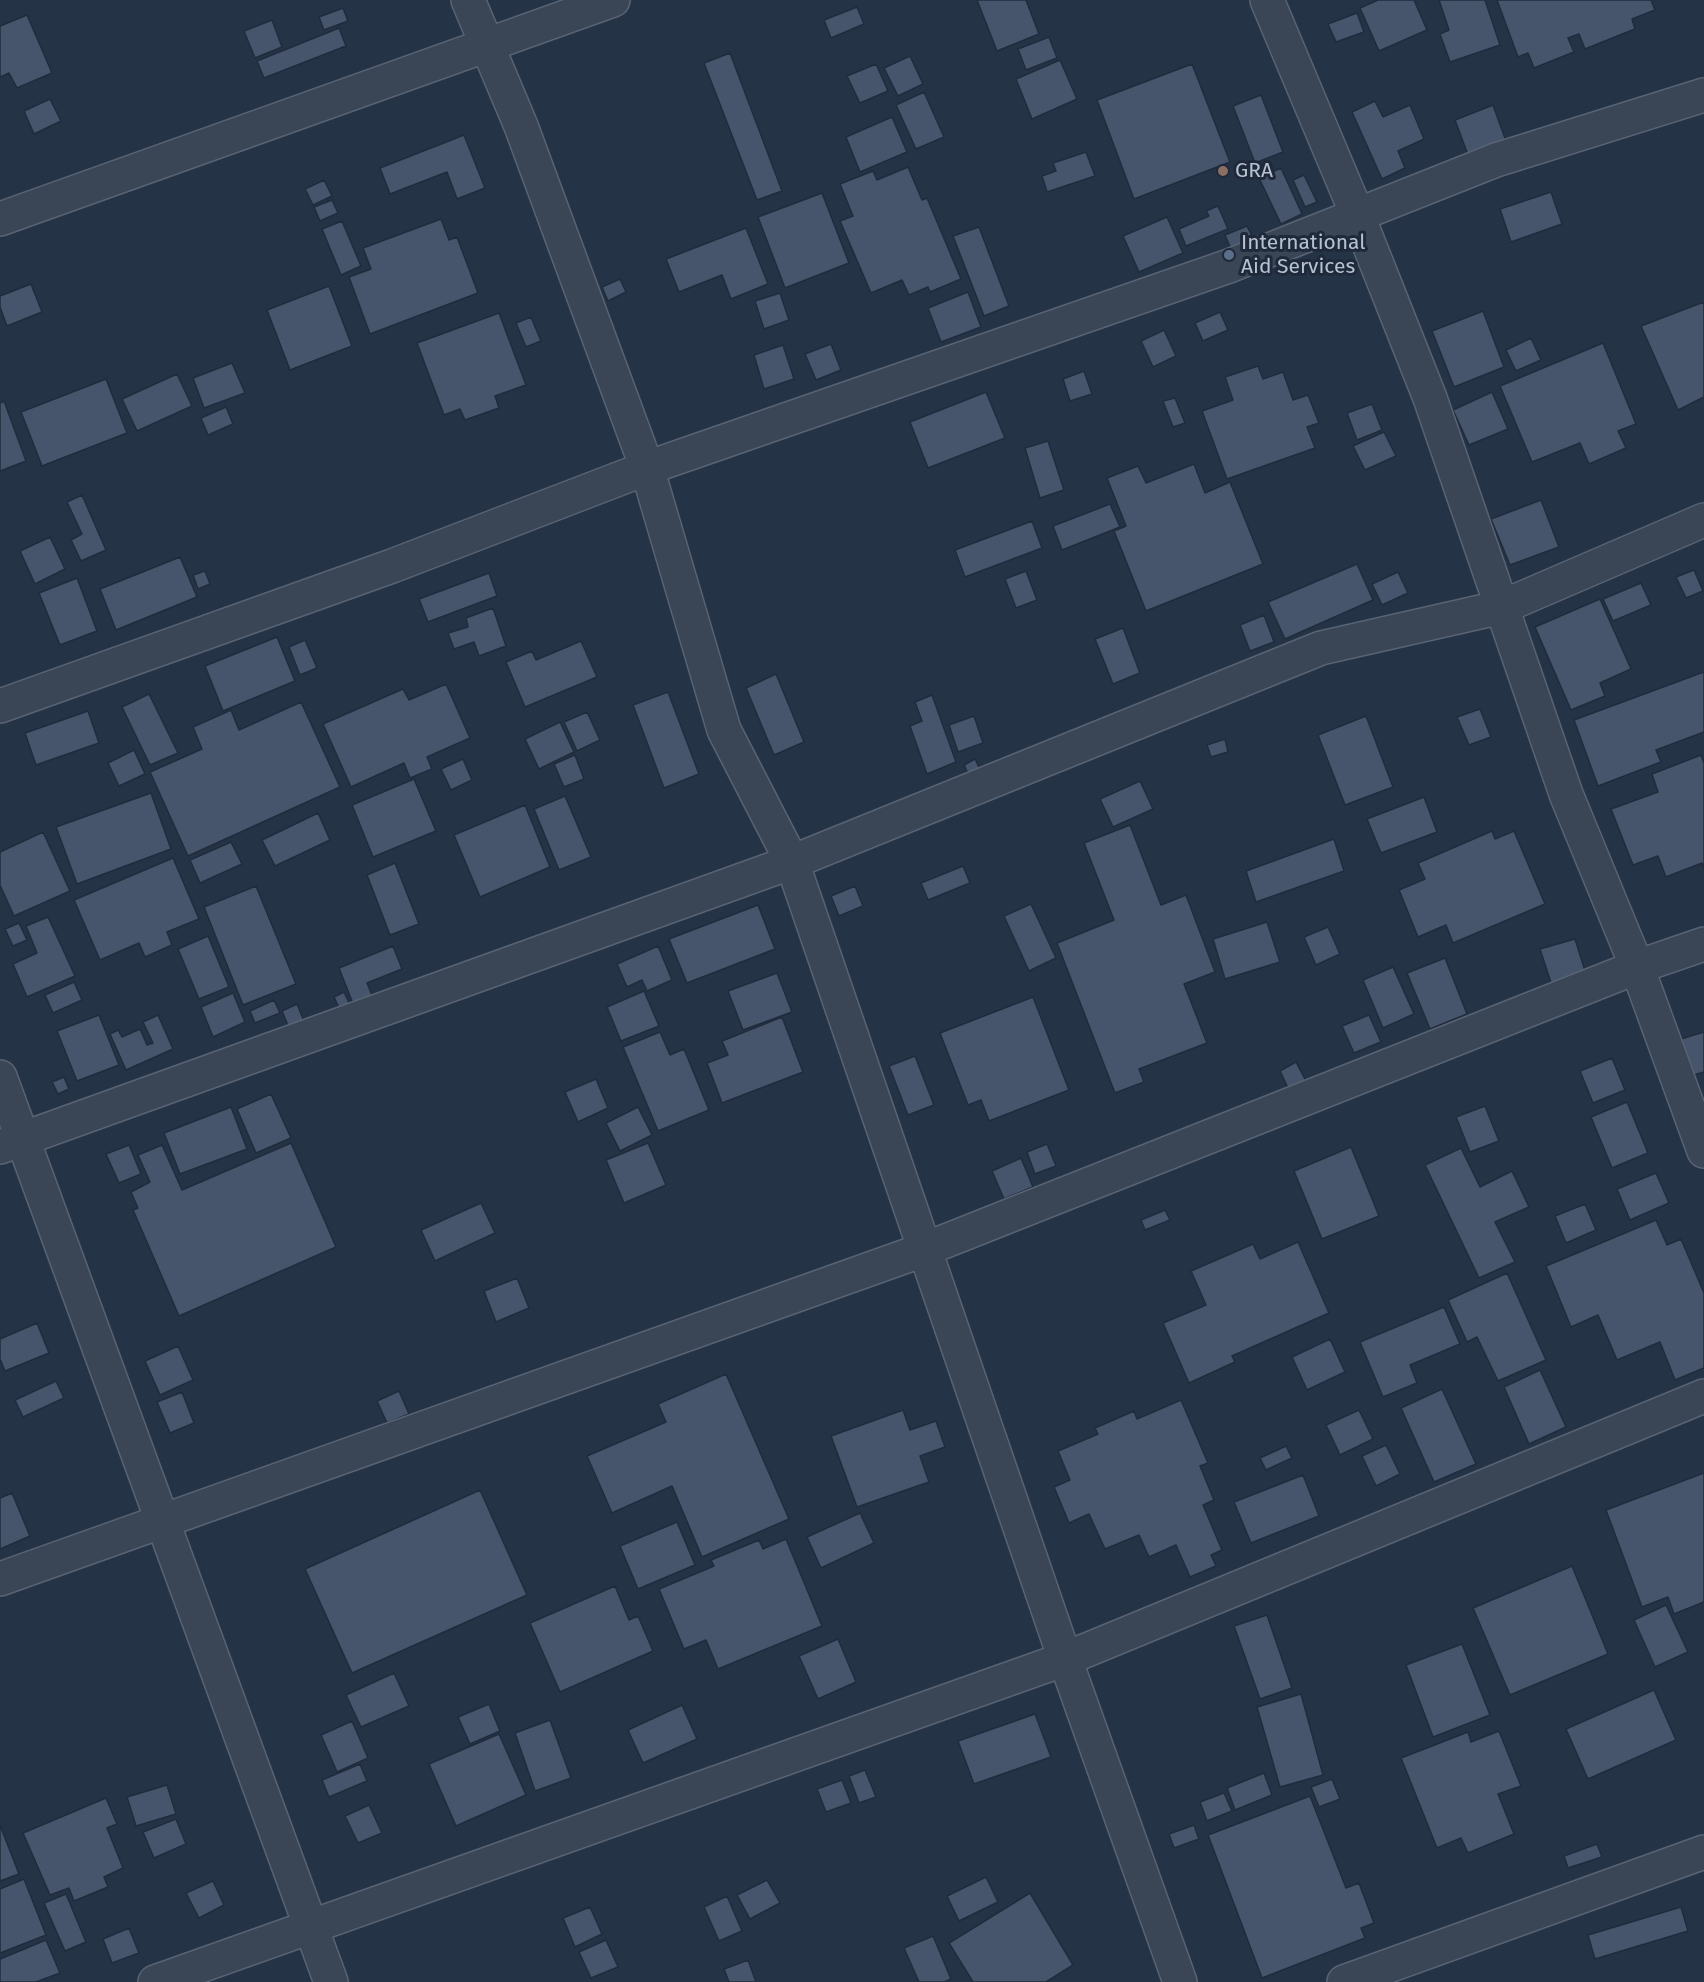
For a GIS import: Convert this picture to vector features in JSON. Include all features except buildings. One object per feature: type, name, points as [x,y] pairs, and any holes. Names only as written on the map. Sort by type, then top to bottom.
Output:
[{"type":"street","points":[[468,0],[489,44],[647,468],[724,730],[792,862],[923,1250],[1180,1982]]},
{"type":"street","points":[[0,219],[613,0]]},
{"type":"street","points":[[1267,0],[1357,214],[1430,398],[1566,794],[1637,967],[1704,1152]]},
{"type":"street","points":[[0,706],[392,566],[647,468],[1229,266],[1496,160],[1704,95]]},
{"type":"street","points":[[11,1143],[792,862],[1321,648],[1502,607],[1704,520]]},
{"type":"street","points":[[0,1579],[923,1250],[1637,967],[1704,944]]},
{"type":"street","points":[[0,1077],[11,1143],[162,1520],[331,1982]]},
{"type":"street","points":[[155,1982],[1065,1659],[1704,1396]]},
{"type":"street","points":[[1344,1982],[1704,1852]]},
{"type":"place","name":"GRA","points":[[1223,171]]},
{"type":"place","name":"International Aid Services","points":[[1229,255]]}]
